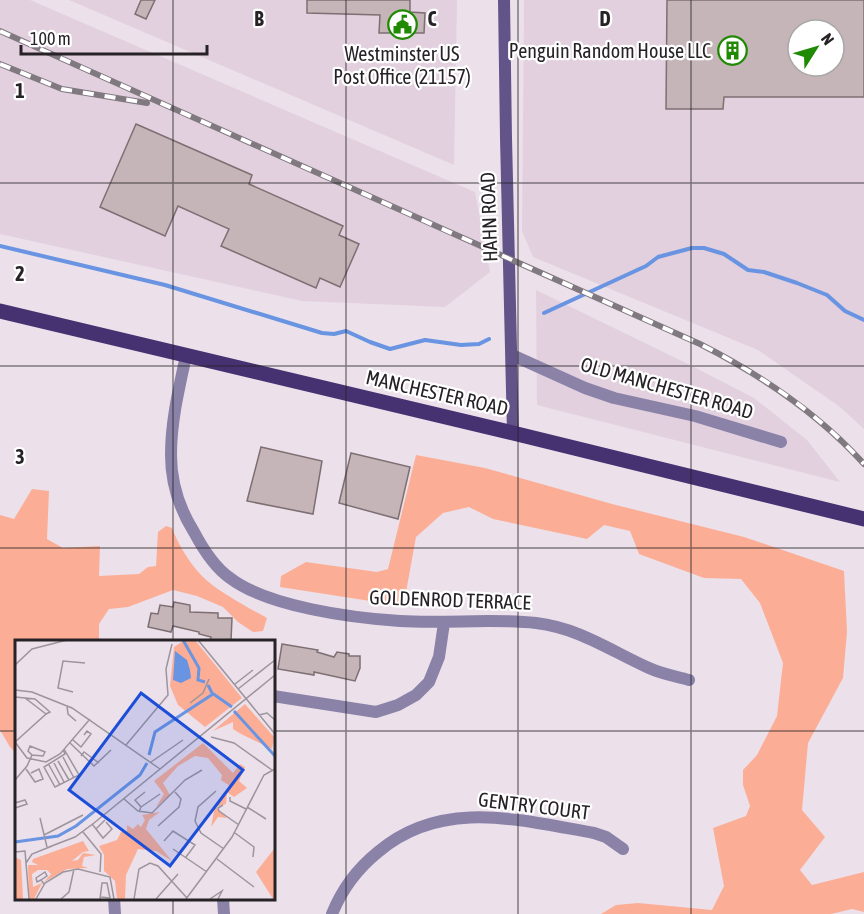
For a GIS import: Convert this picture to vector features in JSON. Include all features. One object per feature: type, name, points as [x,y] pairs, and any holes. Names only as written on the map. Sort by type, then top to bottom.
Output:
[{"type":"main road","name":"HAHN ROAD","points":[[504,0],[513,433]]},
{"type":"main road","name":"MANCHESTER ROAD","points":[[0,311],[864,519]]},
{"type":"street","name":"OLD MANCHESTER ROAD","points":[[512,355],[585,388],[614,398],[695,416],[781,442]]},
{"type":"street","name":"GOLDENROD TERRACE","points":[[186,356],[172,429],[171,456],[174,488],[192,530],[214,563],[241,586],[266,597],[301,607],[399,621],[444,623],[512,621],[555,626],[577,632],[602,643],[651,669],[688,680]]},
{"type":"street","points":[[274,696],[376,712],[398,705],[416,695],[429,682],[439,657],[444,623]]},
{"type":"street","name":"GENTRY COURT","points":[[332,914],[351,879],[369,860],[403,834],[438,821],[460,818],[505,818],[594,832],[623,849]]},
{"type":"street","points":[[114,899],[115,914]]},
{"type":"street","points":[[223,899],[224,914]]},
{"type":"shaded area","points":[[0,0],[30,0],[475,192],[490,272],[445,307],[302,301],[0,234]]},
{"type":"shaded area","points":[[69,0],[457,0],[454,165]]},
{"type":"shaded area","points":[[524,0],[864,0],[864,429],[840,407],[758,350],[533,257],[522,231]]},
{"type":"shaded area","points":[[536,290],[754,398],[807,440],[840,482],[537,405]]},
{"type":"shaded area","points":[[416,455],[485,468],[612,504],[744,537],[844,571],[847,632],[843,678],[808,743],[802,810],[825,837],[800,870],[812,885],[864,872],[864,912],[852,909],[831,914],[601,914],[616,905],[638,903],[712,910],[724,886],[713,828],[746,816],[750,806],[743,785],[743,770],[757,755],[777,716],[783,663],[760,603],[741,579],[704,578],[639,554],[630,531],[604,525],[587,539],[493,519],[469,507],[443,513],[416,537],[404,603],[383,603],[280,587],[281,576],[306,562],[377,572],[388,569]]},
{"type":"shaded area","points":[[32,489],[49,491],[47,539],[63,548],[100,546],[99,576],[139,574],[148,567],[156,566],[158,532],[166,526],[172,528],[184,553],[207,581],[223,593],[267,618],[263,631],[253,632],[238,622],[223,607],[197,596],[173,590],[128,607],[109,609],[99,624],[99,640],[15,640],[15,752],[0,730],[0,515],[14,519]]},
{"type":"building","points":[[141,0],[155,0],[146,19],[135,14]]},
{"type":"building","name":"Westminster US Post Office (21157)","points":[[307,0],[410,0],[410,12],[425,13],[424,33],[379,33],[380,15],[307,13]]},
{"type":"building","name":"Penguin Random House LLC","points":[[667,0],[864,0],[864,97],[724,97],[723,109],[666,109]]},
{"type":"building","points":[[136,124],[252,175],[249,184],[343,226],[339,235],[359,244],[340,287],[320,278],[316,288],[221,246],[229,229],[178,206],[165,236],[100,207]]},
{"type":"building","points":[[261,447],[322,461],[313,514],[247,501]]},
{"type":"building","points":[[351,453],[410,467],[398,519],[339,503]]},
{"type":"building","points":[[174,602],[190,605],[190,612],[218,613],[218,618],[232,618],[231,640],[210,640],[211,637],[199,634],[199,632],[173,626],[171,632],[148,627],[151,613],[158,614],[160,605],[173,607]]},
{"type":"building","points":[[282,644],[318,650],[317,652],[334,657],[337,652],[349,654],[349,656],[360,656],[360,668],[355,681],[314,672],[314,675],[278,669]]},
{"type":"waterway","points":[[0,246],[165,285],[322,333],[334,334],[346,331],[390,349],[425,340],[461,345],[479,344],[489,339]]},
{"type":"waterway","points":[[544,313],[646,266],[658,257],[692,248],[704,248],[724,254],[748,270],[764,272],[827,295],[845,311],[864,320]]},
{"type":"railway","points":[[0,31],[700,344],[767,382],[788,397],[828,428],[864,464]]},
{"type":"railway","points":[[0,64],[62,89],[147,103]]},
{"type":"place","name":"Westminster US Post Office (21157)","points":[[402,24]]},
{"type":"place","name":"Penguin Random House LLC","points":[[732,51]]}]
